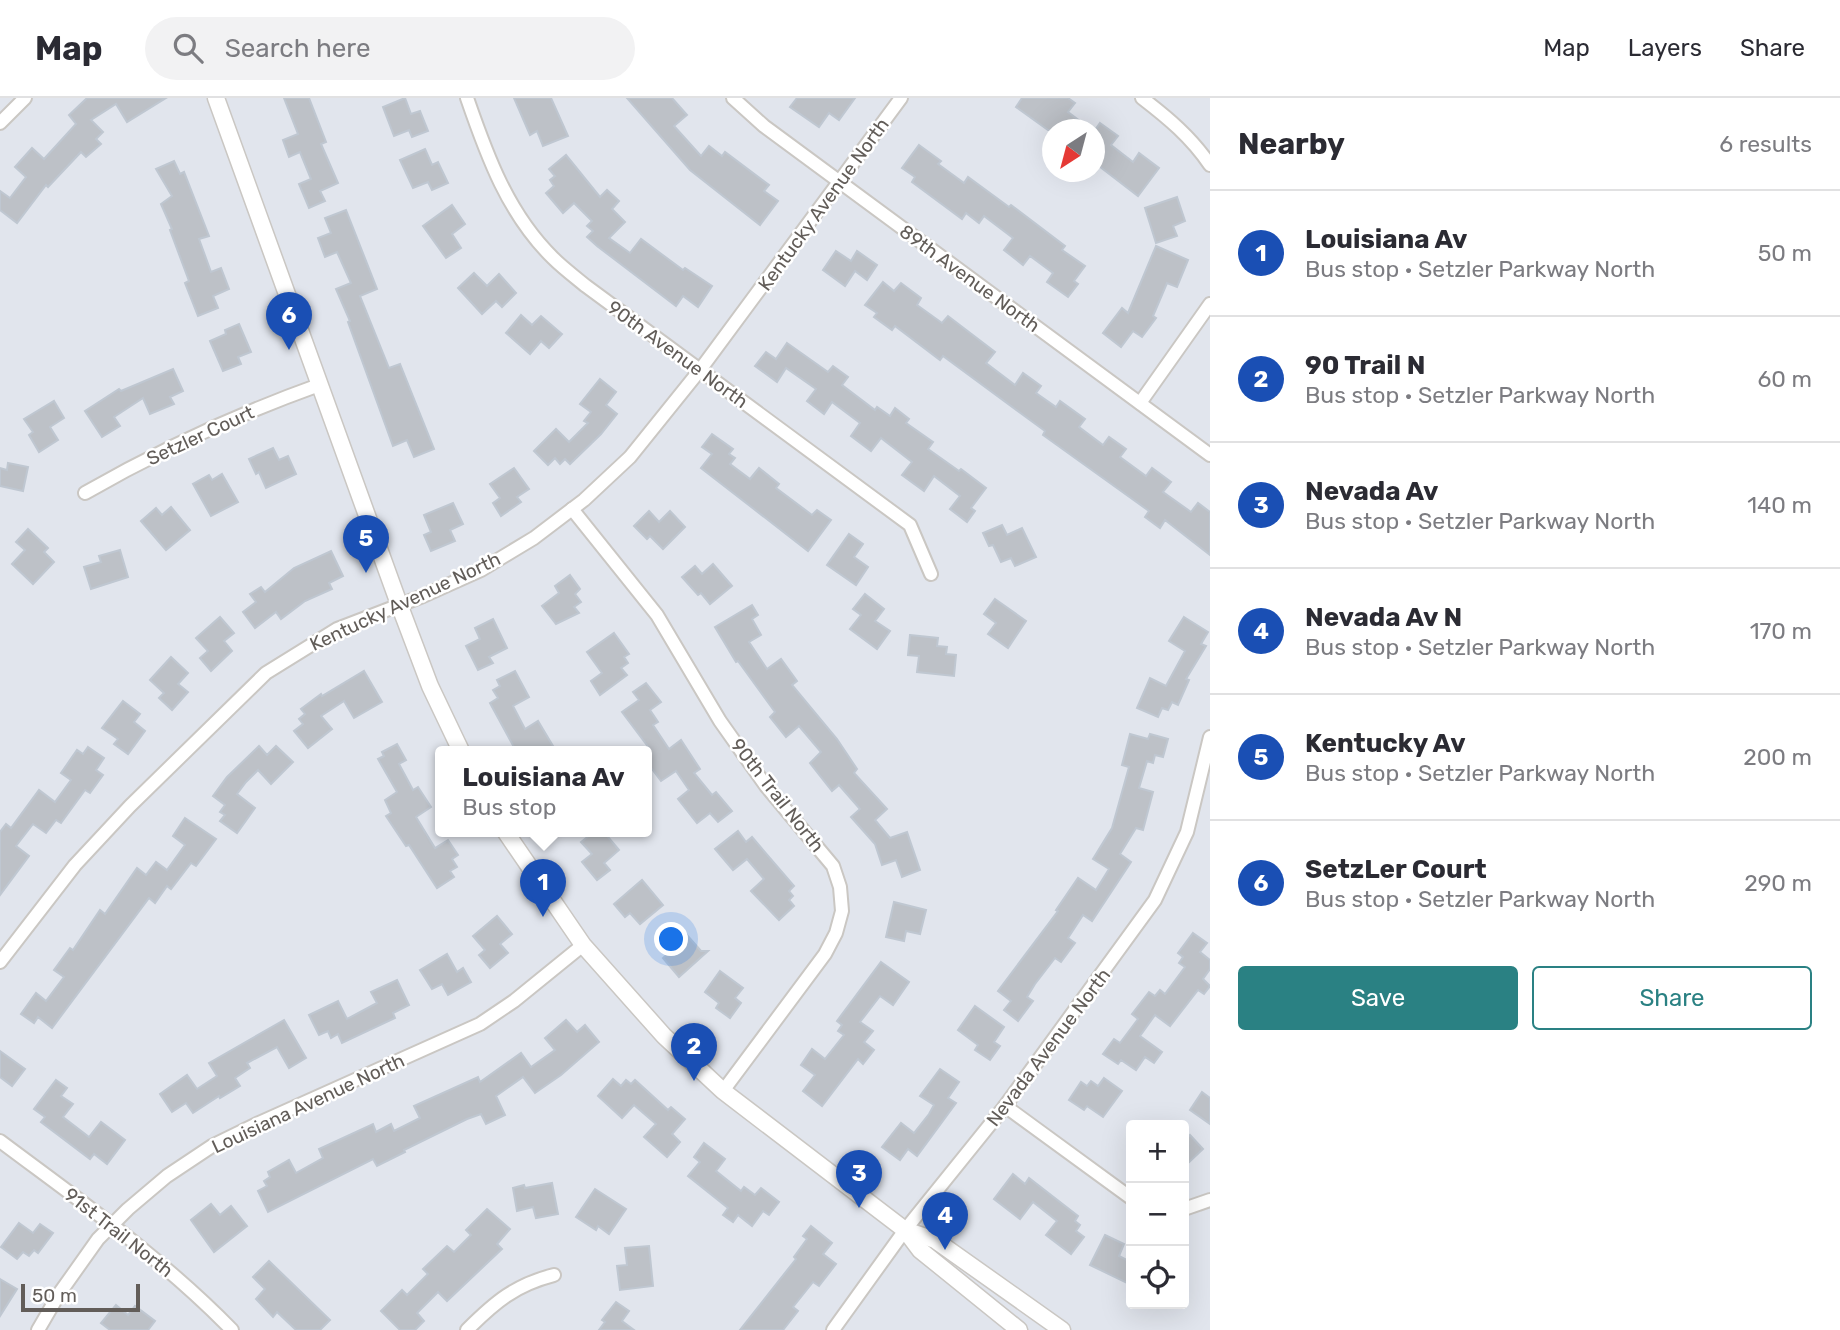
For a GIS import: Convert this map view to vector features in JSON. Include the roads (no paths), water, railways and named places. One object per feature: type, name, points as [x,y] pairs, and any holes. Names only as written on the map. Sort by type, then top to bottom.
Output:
[{"type":"street","points":[[0,123],[25,98]]},
{"type":"street","points":[[216,98],[399,604],[430,686],[459,746]]},
{"type":"street","name":"90th Avenue North","points":[[467,98],[504,192],[526,227],[553,258],[586,286],[910,525],[931,573]]},
{"type":"street","name":"89th Avenue North","points":[[733,98],[764,127],[1210,455]]},
{"type":"street","name":"Kentucky Avenue North","points":[[0,962],[75,865],[149,787],[266,673],[337,629],[481,570],[534,538],[572,509],[630,457],[700,370],[901,98]]},
{"type":"street","points":[[1142,98],[1193,141],[1210,165]]},
{"type":"street","points":[[1140,403],[1210,304]]},
{"type":"street","name":"Setzler Court","points":[[85,493],[130,467],[223,422],[319,385]]},
{"type":"street","name":"90th Trail North","points":[[572,509],[657,615],[720,721],[766,786],[819,847],[832,866],[840,887],[842,911],[836,933],[825,954],[723,1091]]},
{"type":"street","name":"Nevada Avenue North","points":[[833,1330],[905,1230],[1005,1106],[1155,900],[1187,832],[1206,776],[1210,737]]},
{"type":"street","points":[[509,837],[583,945],[664,1036],[723,1091],[905,1230],[920,1250],[1019,1330]]},
{"type":"street","name":"Louisiana Avenue North","points":[[38,1330],[77,1268],[112,1225],[167,1176],[212,1146],[480,1024],[514,1001],[583,945]]},
{"type":"street","points":[[1005,1106],[1126,1194]]},
{"type":"street","name":"91st Trail North","points":[[0,1141],[180,1279],[232,1330]]},
{"type":"street","points":[[1189,1207],[1210,1200]]},
{"type":"street","points":[[905,1230],[935,1240],[1062,1330]]},
{"type":"street","points":[[467,1330],[492,1305],[511,1291],[531,1281],[554,1275]]},
{"type":"place","name":"SetzLer Court","points":[[289,350]]},
{"type":"place","name":"Kentucky Av","points":[[366,573]]},
{"type":"place","name":"Louisiana Av","points":[[543,917]]},
{"type":"place","name":"90 Trail N","points":[[694,1081]]},
{"type":"place","name":"Nevada Av","points":[[859,1208]]},
{"type":"place","name":"Nevada Av N","points":[[945,1250]]}]
